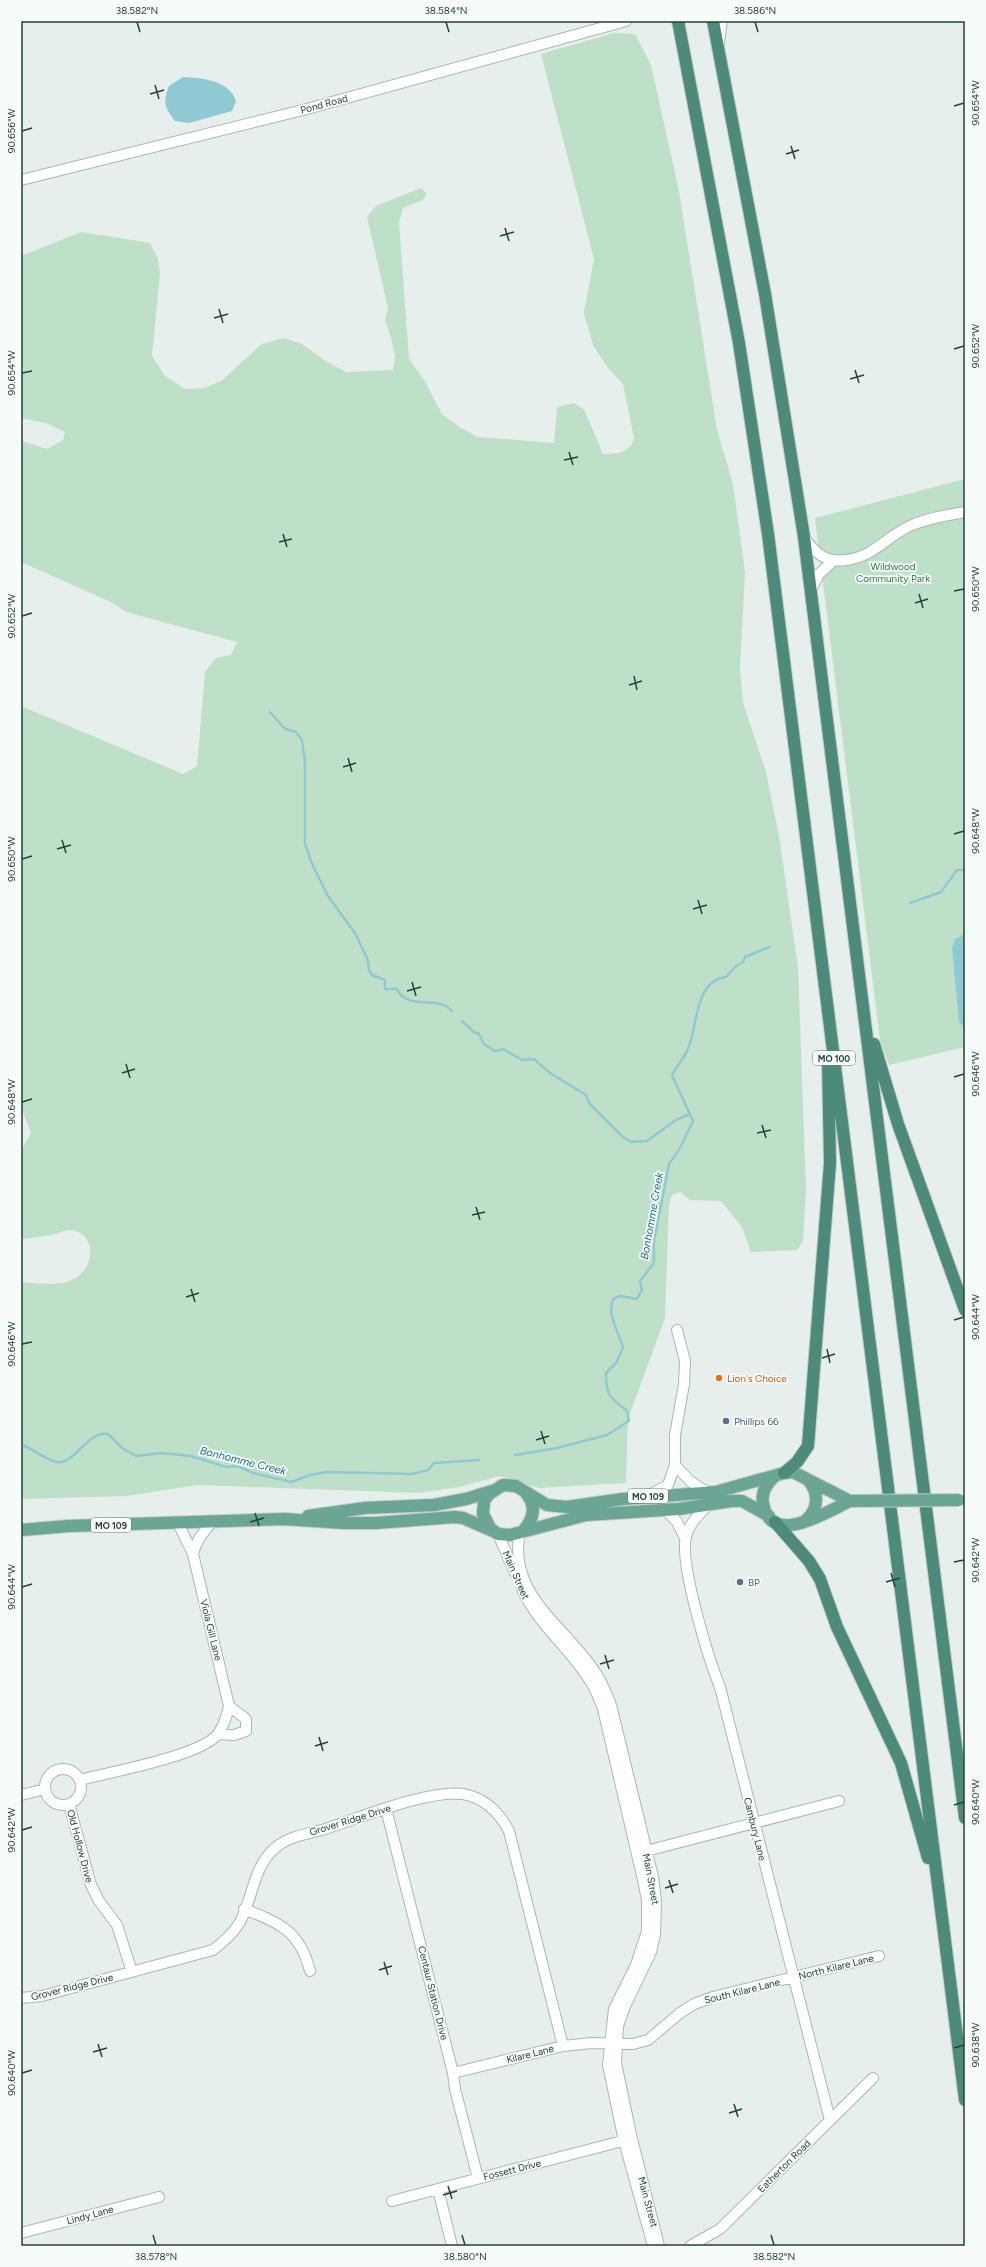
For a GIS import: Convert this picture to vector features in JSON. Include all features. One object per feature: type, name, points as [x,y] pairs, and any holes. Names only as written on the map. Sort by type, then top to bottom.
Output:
[{"type":"highway","name":"MO 100","points":[[678,21],[724,260],[754,439],[781,625],[965,2100]]},
{"type":"highway","name":"MO 100","points":[[713,21],[766,301],[804,537],[965,1818]]},
{"type":"highway","points":[[863,1006],[898,1124],[965,1310]]},
{"type":"highway","points":[[780,1474],[797,1462],[808,1446],[830,1163],[828,1055],[831,1032]]},
{"type":"highway","points":[[772,1519],[809,1561],[820,1579],[837,1627],[901,1763],[918,1815],[932,1874],[939,1890]]},
{"type":"main road","name":"MO 109","points":[[21,1530],[69,1526],[284,1519],[365,1508],[434,1505],[466,1499],[508,1485],[524,1491],[547,1505],[556,1508],[648,1496],[708,1493],[780,1474],[797,1473],[825,1490],[850,1501]]},
{"type":"main road","points":[[772,1519],[763,1504],[763,1494],[766,1486],[780,1474]]},
{"type":"main road","points":[[802,1523],[812,1514],[816,1501],[814,1488],[805,1477]]},
{"type":"main road","points":[[492,1491],[484,1501],[483,1514],[485,1522],[496,1533]]},
{"type":"main road","points":[[522,1532],[530,1522],[533,1509],[529,1497],[524,1491]]},
{"type":"main road","name":"MO 109","points":[[284,1519],[344,1524],[455,1517],[463,1518],[496,1533],[510,1536],[586,1515],[666,1510],[742,1501],[772,1519],[788,1526],[802,1523],[850,1501],[963,1499]]},
{"type":"street","name":"Pond Road","points":[[21,180],[303,110],[626,21]]},
{"type":"street","points":[[718,48],[722,21]]},
{"type":"street","points":[[804,537],[814,551],[833,561],[864,557],[912,525],[965,512]]},
{"type":"street","points":[[811,590],[819,574],[833,561]]},
{"type":"street","points":[[648,1496],[668,1485],[676,1465],[675,1435],[684,1384],[685,1361],[677,1330]]},
{"type":"street","points":[[676,1465],[690,1481],[708,1493]]},
{"type":"street","points":[[685,1538],[692,1522],[708,1505]]},
{"type":"street","name":"Cambury Lane","points":[[666,1510],[677,1522],[685,1538],[688,1573],[699,1622],[713,1671],[720,1687],[830,2120]]},
{"type":"street","points":[[194,1554],[195,1545],[202,1533],[212,1522]]},
{"type":"street","name":"Viola Gill Lane","points":[[178,1523],[194,1554],[230,1706]]},
{"type":"street","name":"Main Street","points":[[522,1532],[517,1547],[517,1558],[523,1581],[547,1615],[587,1660],[605,1689],[611,1706],[646,1851],[656,1901],[655,1934],[652,1952],[644,1971],[625,2006],[613,2042]]},
{"type":"street","name":"Main Street","points":[[496,1533],[526,1598],[551,1634],[580,1667],[597,1694],[603,1709],[643,1880],[647,1900],[648,1931],[636,1965],[614,2009],[613,2042],[628,2140],[653,2246]]},
{"type":"street","points":[[80,1780],[201,1747],[218,1734],[230,1706],[246,1718],[246,1731],[234,1735],[218,1734]]},
{"type":"street","points":[[62,1769],[73,1772],[80,1780],[81,1792],[78,1797],[69,1804],[64,1805],[53,1802],[45,1789],[48,1778],[56,1770],[62,1769]]},
{"type":"street","points":[[21,1795],[45,1789]]},
{"type":"street","name":"Grover Ridge Drive","points":[[21,1998],[42,1996],[213,1950],[226,1940],[236,1928],[260,1868],[266,1858],[282,1843],[294,1837],[325,1829],[366,1814],[436,1796],[454,1794],[474,1797],[496,1811],[504,1821],[512,1839],[563,2046]]},
{"type":"street","points":[[646,1851],[839,1801]]},
{"type":"street","name":"Old Hollow Drive","points":[[69,1804],[90,1885],[99,1901],[117,1925],[132,1972]]},
{"type":"street","name":"Centaur Station Drive","points":[[386,1809],[478,2178]]},
{"type":"street","points":[[244,1909],[281,1924],[288,1930],[302,1949],[310,1971]]},
{"type":"street","name":"North Kilare Lane","points":[[793,1978],[879,1956]]},
{"type":"street","name":"South Kilare Lane","points":[[613,2042],[632,2044],[648,2040],[680,2012],[694,2004],[712,1997],[793,1978]]},
{"type":"street","name":"Kilare Lane","points":[[453,2073],[563,2046],[613,2042]]},
{"type":"street","name":"Eatherton Road","points":[[690,2246],[720,2229],[873,2078]]},
{"type":"street","name":"Main Street","points":[[628,2140],[659,2246]]},
{"type":"street","name":"Fossett Drive","points":[[392,2201],[628,2140]]},
{"type":"street","points":[[438,2188],[452,2246]]},
{"type":"street","name":"Lindy Lane","points":[[21,2233],[159,2197]]},
{"type":"green space","points":[[614,33],[635,34],[651,65],[679,191],[717,430],[733,484],[745,572],[740,669],[743,702],[766,772],[779,836],[798,967],[806,1189],[803,1242],[797,1250],[751,1252],[742,1227],[721,1201],[690,1200],[680,1192],[672,1195],[669,1206],[665,1318],[628,1419],[626,1483],[539,1488],[500,1476],[459,1487],[419,1493],[197,1485],[127,1496],[21,1499],[21,1282],[53,1284],[72,1280],[80,1275],[86,1268],[90,1252],[89,1244],[85,1237],[78,1232],[69,1230],[47,1236],[21,1239],[21,1150],[31,1133],[21,1107],[21,706],[183,774],[197,766],[205,672],[216,658],[231,655],[237,642],[126,612],[113,603],[21,562],[21,441],[47,449],[63,440],[65,432],[46,423],[21,418],[21,256],[81,232],[150,243],[158,259],[160,274],[152,356],[165,376],[185,389],[204,388],[221,381],[262,344],[284,338],[302,344],[324,360],[346,372],[393,370],[395,356],[391,337],[385,320],[388,308],[367,217],[376,206],[421,188],[427,194],[423,200],[403,208],[399,222],[409,359],[424,380],[442,414],[461,428],[478,437],[554,443],[557,407],[574,403],[584,409],[603,454],[623,452],[630,447],[634,438],[623,384],[608,368],[593,345],[584,313],[594,259],[541,54]]},
{"type":"green space","name":"Wildwood Community Park","points":[[965,479],[965,1047],[889,1065],[880,1040],[815,518]]},
{"type":"water","points":[[183,77],[206,79],[221,84],[232,94],[236,101],[232,111],[189,123],[175,121],[167,108],[165,100],[169,86]]},
{"type":"water","points":[[965,934],[965,1028],[959,1022],[952,948],[955,939]]},
{"type":"waterway","points":[[270,712],[285,729],[296,732],[302,740],[305,762],[305,844],[312,864],[328,896],[355,933],[368,960],[369,970],[372,975],[385,980],[385,989],[397,989],[402,996],[408,1000],[438,1004],[446,1006],[452,1011]]},
{"type":"waterway","name":"Bonhomme Creek","points":[[910,903],[941,892],[957,870],[965,870]]},
{"type":"waterway","name":"Bonhomme Creek","points":[[515,1455],[557,1448],[607,1435],[629,1421],[627,1411],[610,1396],[607,1387],[606,1373],[616,1363],[623,1348],[611,1312],[613,1299],[620,1296],[637,1299],[642,1290],[640,1281],[654,1263],[654,1241],[669,1164],[679,1150],[693,1121],[672,1075],[688,1049],[699,1006],[708,987],[716,980],[726,977],[736,966],[743,962],[745,957],[769,947]]},
{"type":"waterway","points":[[462,1021],[474,1032],[479,1034],[484,1044],[495,1051],[503,1049],[522,1060],[534,1059],[550,1073],[586,1095],[589,1103],[623,1137],[631,1142],[647,1141],[676,1120],[690,1114]]},
{"type":"waterway","name":"Bonhomme Creek","points":[[21,1444],[52,1461],[63,1462],[69,1459],[93,1438],[108,1434],[122,1448],[136,1456],[161,1453],[191,1456],[226,1467],[238,1466],[253,1473],[291,1482],[310,1475],[328,1472],[412,1474],[428,1470],[434,1463],[479,1460]]},
{"type":"place","name":"Lion's Choice","points":[[719,1378]]},
{"type":"place","name":"Phillips 66","points":[[726,1421]]},
{"type":"place","name":"BP","points":[[740,1582]]}]
